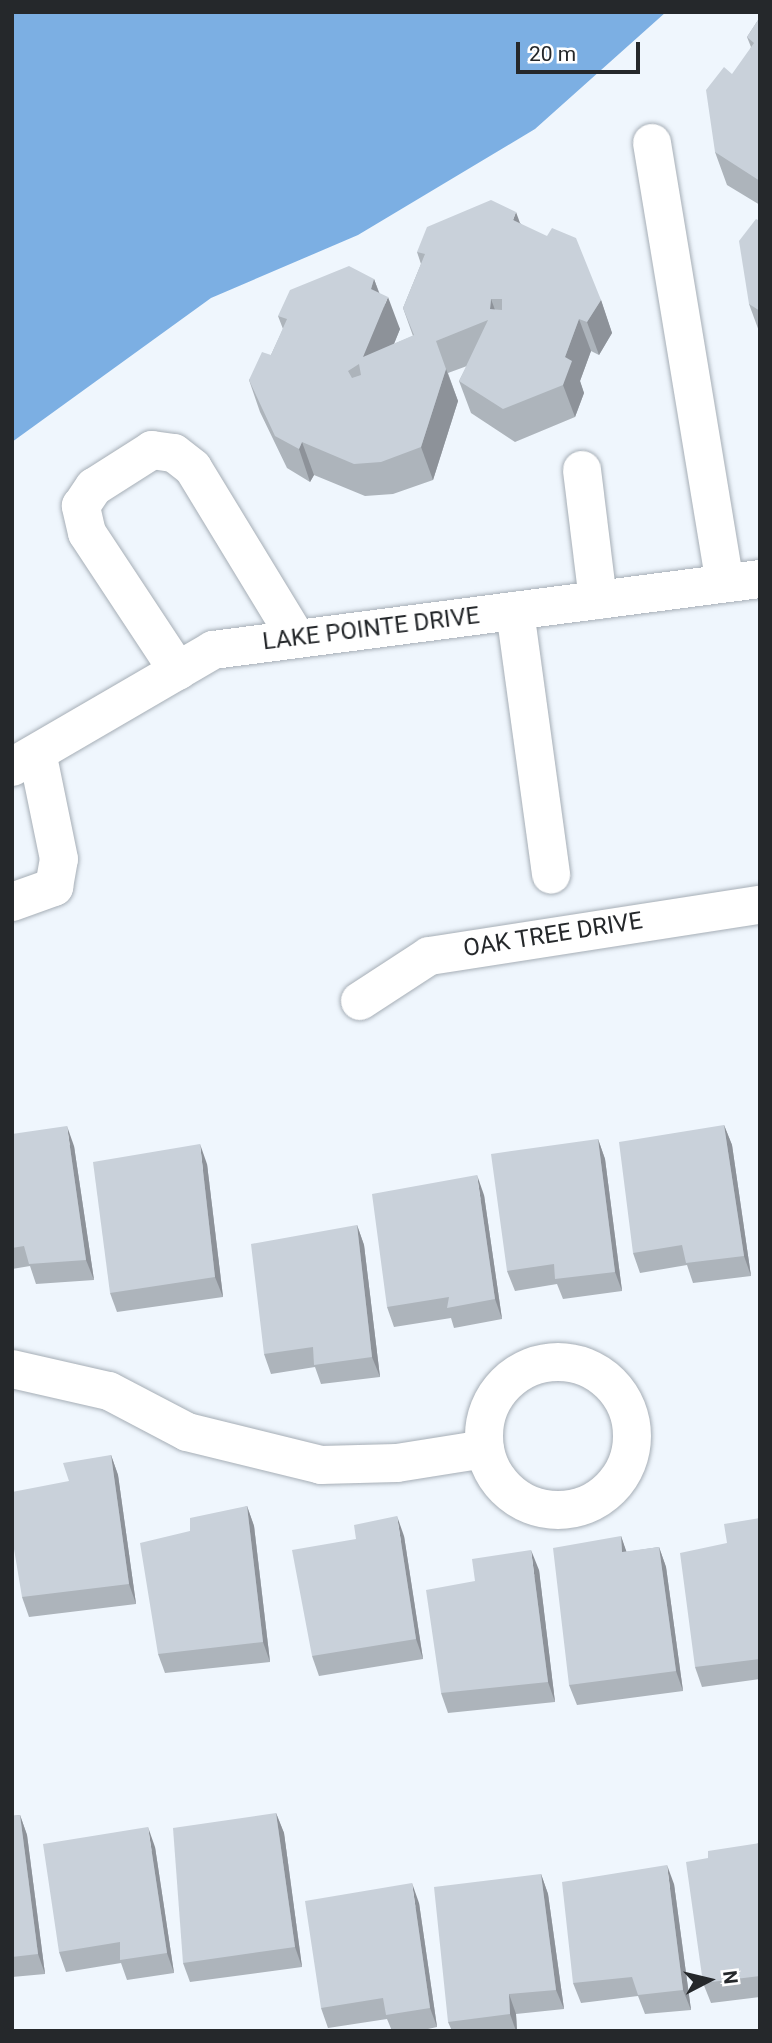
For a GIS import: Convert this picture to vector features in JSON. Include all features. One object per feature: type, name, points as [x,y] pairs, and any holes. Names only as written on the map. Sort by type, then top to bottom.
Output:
[{"type":"street","points":[[652,143],[743,581]]},
{"type":"street","points":[[178,671],[88,533],[81,506],[94,487],[152,450],[174,453],[193,468],[297,639]]},
{"type":"street","points":[[582,470],[598,600]]},
{"type":"street","name":"LAKE POINTE DRIVE","points":[[25,762],[213,649],[743,581]]},
{"type":"street","points":[[515,611],[551,875]]},
{"type":"street","points":[[12,902],[54,887],[58,868],[25,762]]},
{"type":"street","name":"OAK TREE DRIVE","points":[[360,1001],[429,956],[760,905]]},
{"type":"street","points":[[12,1369],[108,1391],[187,1432],[321,1465],[397,1463],[485,1449]]},
{"type":"water","points":[[12,12],[666,12],[535,129],[358,235],[211,298],[12,442]]},
{"type":"building","points":[[760,17],[760,181],[715,152],[706,90],[724,67],[732,74],[754,43],[747,37]]},
{"type":"building","points":[[491,200],[516,212],[513,220],[547,236],[552,228],[576,238],[601,300],[587,322],[579,319],[565,357],[572,361],[563,385],[503,409],[459,381],[488,320],[436,341],[446,369],[421,447],[381,462],[354,464],[302,442],[299,449],[275,436],[249,380],[262,352],[271,355],[287,319],[278,316],[290,290],[349,266],[374,279],[371,289],[388,297],[363,357],[414,335],[403,308],[425,254],[417,252],[427,227]],"holes":[[[491,299],[502,299],[502,310],[490,309]],[[359,364],[361,375],[352,378],[348,371]]]},
{"type":"building","points":[[756,219],[760,221],[760,311],[749,304],[739,241]]},
{"type":"building","points":[[724,1125],[744,1256],[686,1263],[682,1245],[633,1253],[619,1142]]},
{"type":"building","points":[[67,1126],[86,1260],[29,1264],[24,1246],[12,1248],[12,1134]]},
{"type":"building","points":[[598,1139],[615,1272],[555,1279],[554,1264],[507,1271],[491,1154]]},
{"type":"building","points":[[200,1144],[215,1277],[110,1293],[93,1162]]},
{"type":"building","points":[[477,1175],[495,1299],[447,1308],[449,1297],[387,1307],[372,1194]]},
{"type":"building","points":[[357,1225],[372,1357],[314,1365],[313,1347],[264,1354],[251,1244]]},
{"type":"building","points":[[111,1455],[129,1584],[22,1597],[12,1537],[12,1492],[69,1481],[63,1463]]},
{"type":"building","points":[[247,1506],[263,1642],[158,1654],[140,1543],[190,1531],[190,1518]]},
{"type":"building","points":[[397,1516],[416,1639],[312,1656],[292,1550],[356,1539],[354,1525]]},
{"type":"building","points":[[760,1518],[760,1659],[695,1667],[680,1553],[727,1543],[724,1524]]},
{"type":"building","points":[[621,1536],[622,1552],[659,1547],[676,1671],[569,1685],[553,1548]]},
{"type":"building","points":[[531,1550],[548,1682],[441,1693],[426,1590],[475,1581],[472,1559]]},
{"type":"building","points":[[276,1813],[295,1947],[183,1963],[173,1828]]},
{"type":"building","points":[[20,1815],[38,1954],[12,1957],[12,1816]]},
{"type":"building","points":[[148,1827],[167,1953],[120,1960],[120,1942],[59,1952],[43,1844]]},
{"type":"building","points":[[760,1843],[760,1976],[703,1983],[686,1862],[708,1858],[708,1851]]},
{"type":"building","points":[[667,1865],[683,1990],[638,1995],[632,1977],[573,1983],[562,1882]]},
{"type":"building","points":[[541,1874],[556,1990],[509,1994],[510,2014],[448,2022],[434,1887]]},
{"type":"building","points":[[412,1883],[430,2008],[386,2015],[383,1998],[321,2008],[305,1901]]}]
